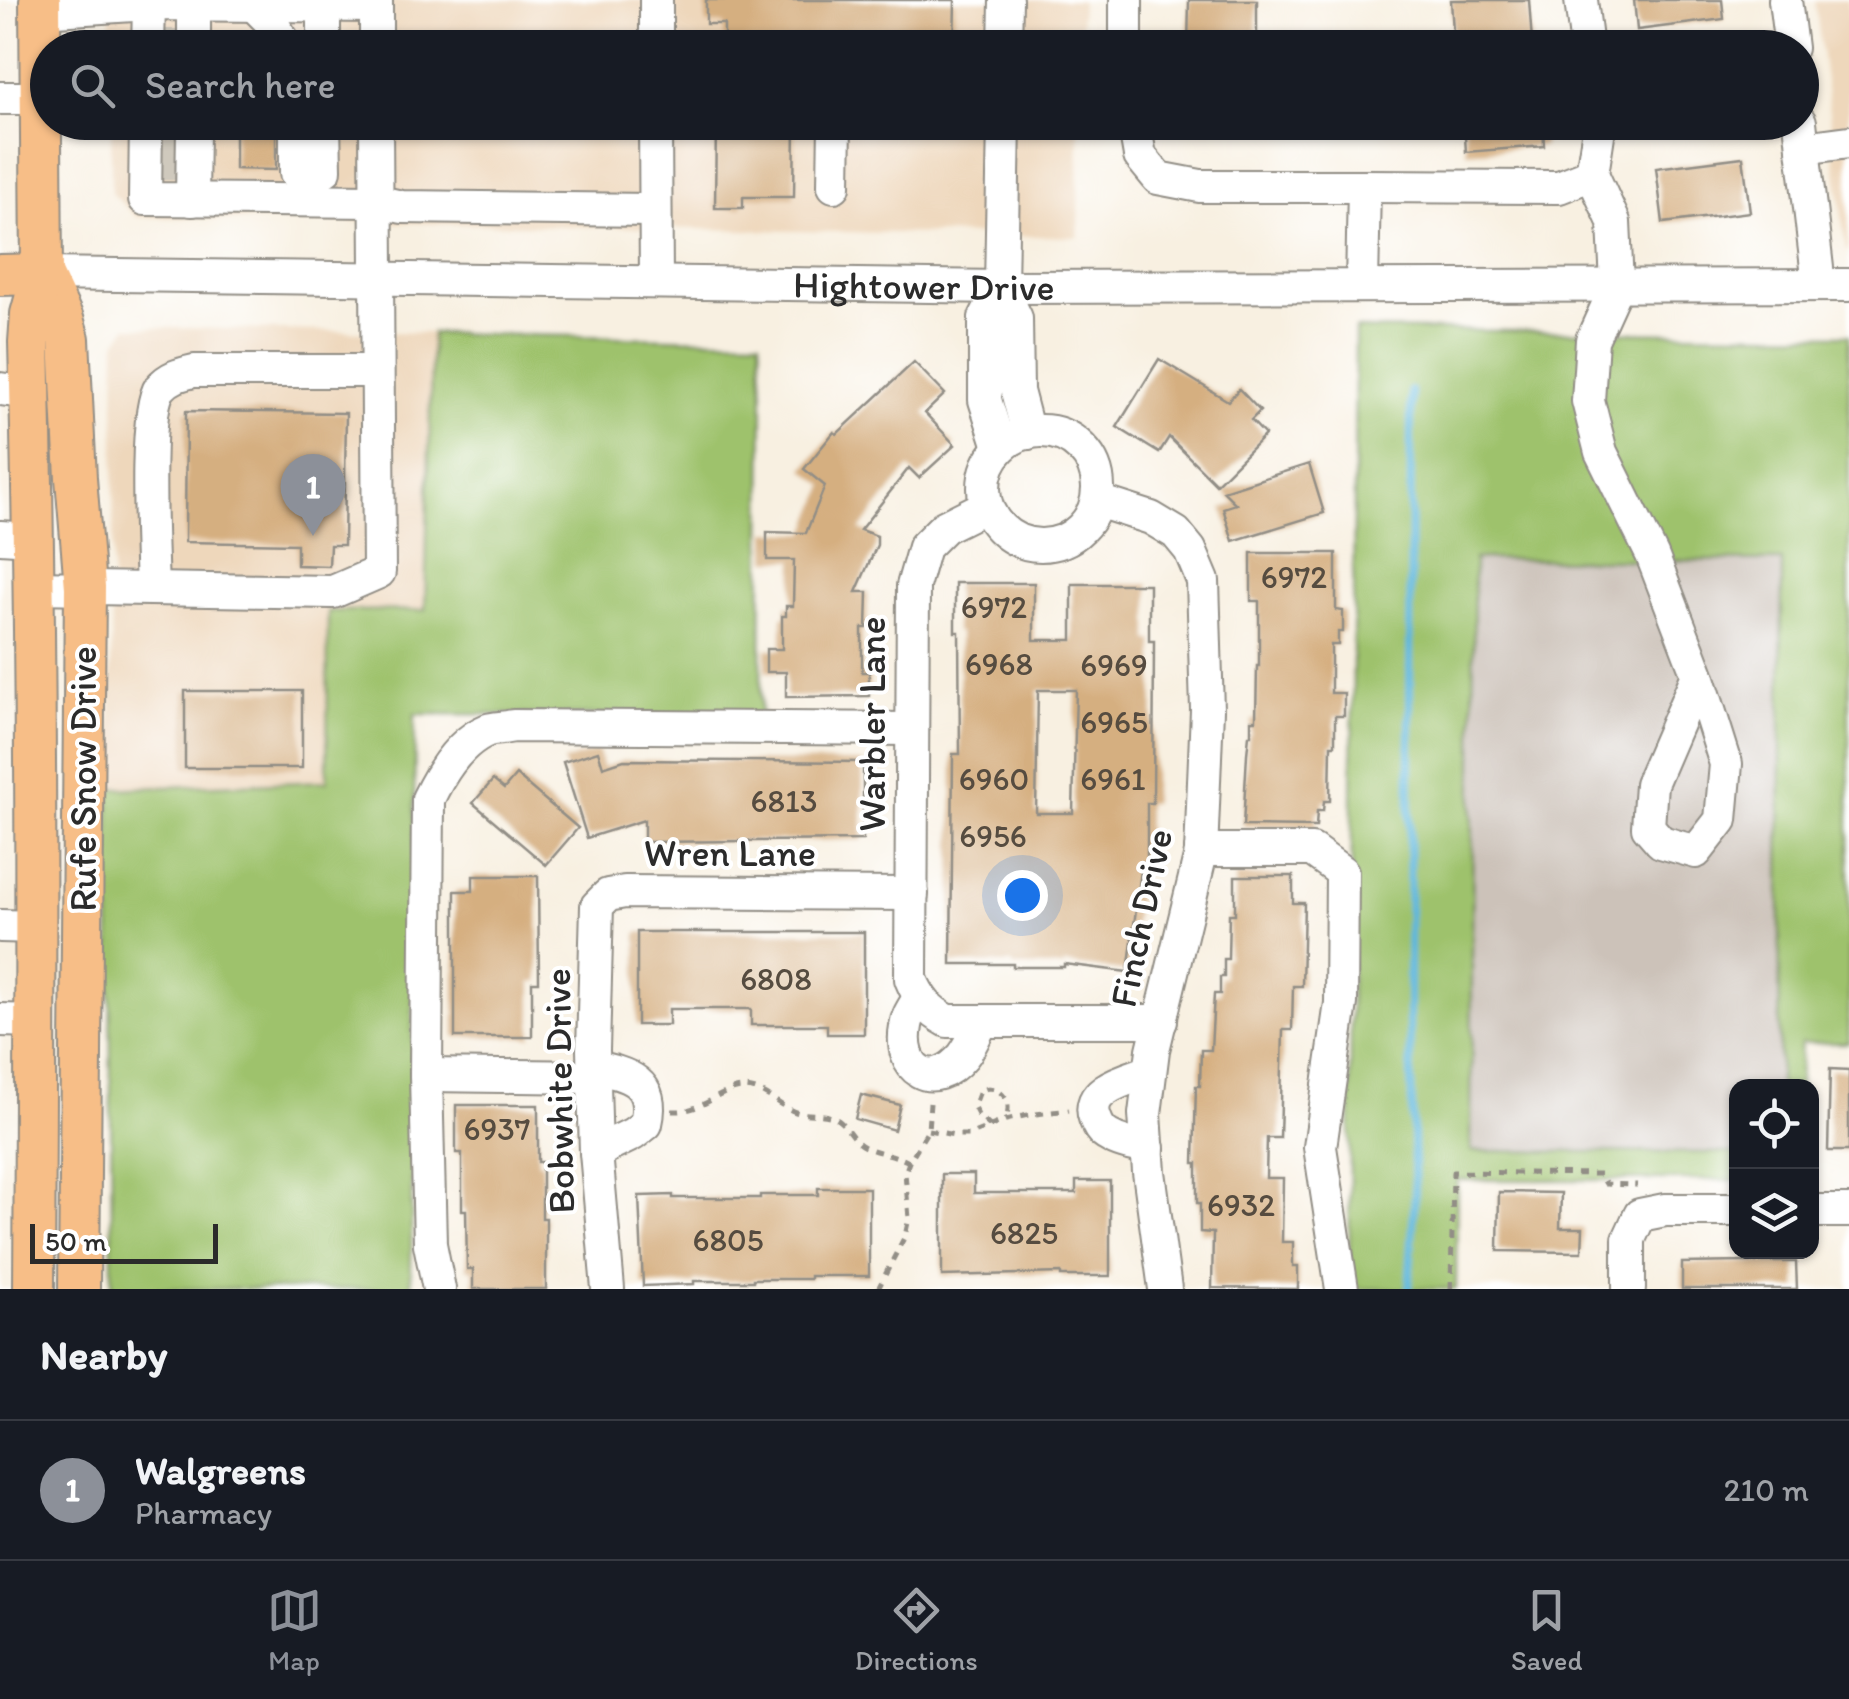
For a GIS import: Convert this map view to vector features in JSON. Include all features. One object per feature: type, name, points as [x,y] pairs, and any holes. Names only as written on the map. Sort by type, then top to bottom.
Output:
[{"type":"main road","name":"Rufe Snow Drive","points":[[34,1289],[18,1021],[18,927],[33,587],[17,538],[20,384],[42,274],[41,140]]},
{"type":"main road","name":"Rufe Snow Drive","points":[[42,274],[69,339],[85,587],[79,1289]]},
{"type":"main road","name":"Hightower Drive","points":[[0,275],[42,274]]},
{"type":"main road","points":[[0,331],[16,349],[20,384]]},
{"type":"street","points":[[656,0],[656,30]]},
{"type":"street","points":[[1005,30],[1006,0]]},
{"type":"street","points":[[1126,0],[1126,30]]},
{"type":"street","points":[[1581,0],[1585,30]]},
{"type":"street","points":[[1785,0],[1789,30]]},
{"type":"street","points":[[149,2],[162,30]]},
{"type":"street","points":[[40,6],[149,2],[324,6],[376,3],[376,30]]},
{"type":"street","points":[[179,30],[194,4]]},
{"type":"street","points":[[254,5],[276,30]]},
{"type":"street","points":[[324,6],[324,30]]},
{"type":"street","points":[[0,98],[30,98]]},
{"type":"street","points":[[1819,138],[1849,142]]},
{"type":"street","points":[[296,140],[296,173],[311,190]]},
{"type":"street","points":[[311,190],[325,170],[324,140]]},
{"type":"street","points":[[33,587],[333,592],[378,572],[376,140]]},
{"type":"street","points":[[655,140],[656,282]]},
{"type":"street","points":[[834,186],[835,140]]},
{"type":"street","points":[[1004,140],[1001,287],[985,318],[984,400],[1014,440]]},
{"type":"street","points":[[1137,140],[1140,156],[1158,178],[1200,186],[1559,187],[1592,174]]},
{"type":"street","points":[[1597,140],[1592,174],[1614,222],[1617,285],[1592,340],[1588,402],[1601,452],[1652,555],[1698,675]]},
{"type":"street","points":[[1803,140],[1834,285]]},
{"type":"street","points":[[167,147],[192,200]]},
{"type":"street","points":[[167,147],[145,199],[192,200],[311,190],[402,207],[654,210]]},
{"type":"street","points":[[1362,286],[1364,186]]},
{"type":"street","name":"Hightower Drive","points":[[42,274],[1001,287],[1834,285]]},
{"type":"street","points":[[152,588],[150,440],[154,402],[160,388],[174,376],[194,371],[376,371]]},
{"type":"street","points":[[1044,430],[1063,434],[1093,461],[1099,480],[1098,500],[1090,520],[1074,536],[1054,544],[1033,546],[996,525],[986,506],[983,485],[988,464],[1014,440],[1044,430]]},
{"type":"street","name":"Finch Drive","points":[[1098,500],[1151,518],[1176,533],[1190,550],[1204,581],[1206,710],[1201,850],[1161,1021],[1144,1114],[1165,1289]]},
{"type":"street","name":"Warbler Lane","points":[[932,1075],[912,1068],[904,1040],[915,988],[913,586],[924,548],[944,527],[986,506]]},
{"type":"street","points":[[439,1289],[430,1244],[426,1075],[428,799],[438,777],[462,748],[487,730],[513,726],[912,729]]},
{"type":"street","points":[[1201,850],[1312,850],[1342,872],[1341,1004],[1320,1147],[1342,1289]]},
{"type":"street","name":"Wren Lane","points":[[608,895],[912,894]]},
{"type":"street","name":"Bobwhite Drive","points":[[608,895],[597,906],[594,1072],[596,1152],[608,1289]]},
{"type":"street","points":[[915,988],[935,1014],[948,1021],[1161,1021]]},
{"type":"street","points":[[932,1075],[953,1066],[966,1054],[982,1021]]},
{"type":"street","points":[[426,1075],[594,1072],[631,1077],[644,1089],[650,1110],[646,1124],[596,1152]]},
{"type":"street","points":[[1148,1148],[1113,1139],[1101,1131],[1092,1109],[1100,1094],[1150,1072]]},
{"type":"street","points":[[1629,1289],[1630,1239],[1644,1200],[1665,1210],[1729,1210]]},
{"type":"street","points":[[1819,1210],[1849,1211]]},
{"type":"path","points":[[878,1289],[906,1236],[906,1173],[908,1162],[928,1130],[932,1075]]},
{"type":"path","points":[[650,1110],[686,1111],[734,1088],[751,1088],[792,1110],[833,1117],[865,1147],[908,1162]]},
{"type":"path","points":[[990,1127],[974,1107],[980,1091],[996,1088],[1003,1094],[1008,1100],[1006,1120]]},
{"type":"path","points":[[928,1130],[968,1136],[1006,1120],[1044,1112],[1092,1109]]},
{"type":"path","points":[[1451,1289],[1454,1172],[1600,1174],[1606,1184],[1644,1200]]},
{"type":"shaded area","points":[[110,0],[1081,0],[1080,30],[111,30]]},
{"type":"shaded area","points":[[1815,0],[1849,0],[1849,250],[1846,250]]},
{"type":"shaded area","points":[[111,140],[1079,140],[1078,237],[137,217],[111,193]]},
{"type":"shaded area","points":[[127,327],[432,333],[425,611],[329,612],[327,781],[109,789],[116,342]]},
{"type":"shaded area","points":[[1474,559],[1782,561],[1779,1079],[1729,1079],[1729,1153],[1471,1151]]},
{"type":"green space","points":[[1355,329],[1849,335],[1849,1043],[1801,1043],[1799,1079],[1779,1079],[1782,561],[1474,559],[1471,1151],[1729,1153],[1729,1180],[1457,1180],[1456,1289],[1349,1289]]},
{"type":"green space","points":[[432,333],[760,340],[761,716],[415,714],[411,1289],[112,1289],[109,789],[327,781],[328,611],[425,610]]},
{"type":"building","points":[[706,0],[955,0],[954,30],[724,30],[724,24],[706,24]]},
{"type":"building","points":[[1189,0],[1257,0],[1257,30],[1188,30]]},
{"type":"building","points":[[1451,0],[1529,0],[1531,30],[1453,30]]},
{"type":"building","points":[[1634,0],[1722,0],[1724,19],[1637,30]]},
{"type":"building","points":[[235,140],[276,140],[276,170],[235,169]]},
{"type":"building","points":[[716,140],[795,140],[794,197],[743,197],[743,208],[715,208]]},
{"type":"building","points":[[1465,140],[1544,140],[1544,146],[1466,152]]},
{"type":"building","points":[[1743,157],[1750,212],[1663,223],[1656,168]]},
{"type":"building","points":[[1159,359],[1228,401],[1239,389],[1260,411],[1251,420],[1265,435],[1216,484],[1169,437],[1159,453],[1117,427]]},
{"type":"building","points":[[914,362],[945,394],[925,413],[955,445],[919,478],[909,468],[860,530],[877,536],[877,545],[856,592],[868,592],[867,628],[862,628],[862,672],[869,672],[869,696],[786,697],[786,672],[766,672],[766,649],[782,649],[782,616],[786,616],[786,606],[793,606],[794,560],[767,560],[767,532],[806,533],[825,486],[804,469],[834,432],[837,434]]},
{"type":"building","points":[[186,411],[346,413],[344,545],[330,545],[329,566],[297,565],[297,544],[185,542]]},
{"type":"building","points":[[1309,464],[1324,513],[1233,541],[1223,508],[1236,504],[1223,491]]},
{"type":"building","points":[[1251,553],[1336,553],[1336,610],[1343,611],[1343,632],[1338,632],[1338,645],[1331,645],[1331,693],[1344,693],[1344,716],[1335,716],[1330,801],[1324,801],[1323,811],[1317,811],[1316,827],[1243,826],[1247,754],[1251,720],[1256,720],[1259,666],[1259,601],[1251,601]]},
{"type":"building","points":[[955,583],[1034,583],[1034,640],[1072,640],[1072,584],[1149,584],[1149,641],[1154,641],[1153,803],[1147,803],[1147,862],[1142,862],[1128,972],[1064,964],[951,964],[953,754],[960,754],[959,632],[955,632]],"holes":[[[1038,690],[1076,690],[1073,813],[1036,813]]]},
{"type":"building","points":[[185,691],[302,691],[302,768],[185,768]]},
{"type":"building","points":[[598,751],[603,767],[624,760],[863,762],[863,840],[644,842],[644,820],[587,838],[563,762]]},
{"type":"building","points":[[516,775],[578,828],[546,865],[473,803],[493,780],[504,789]]},
{"type":"building","points":[[473,876],[538,876],[539,982],[532,982],[532,1037],[455,1037],[455,891],[473,891]]},
{"type":"building","points":[[1235,876],[1293,876],[1293,903],[1304,903],[1302,986],[1293,986],[1292,1030],[1283,1030],[1280,1138],[1267,1138],[1266,1178],[1283,1178],[1282,1242],[1293,1242],[1298,1289],[1212,1288],[1213,1233],[1200,1232],[1194,1163],[1196,1086],[1200,1086],[1201,1050],[1211,1050],[1214,994],[1220,994],[1224,959],[1228,959],[1229,914],[1235,914]]},
{"type":"building","points":[[637,932],[864,932],[864,1034],[827,1034],[827,1025],[751,1025],[751,1009],[669,1009],[669,1025],[637,1025]]},
{"type":"building","points":[[1830,1069],[1849,1070],[1849,1151],[1828,1151]]},
{"type":"building","points":[[861,1095],[900,1105],[894,1130],[855,1119]]},
{"type":"building","points":[[456,1105],[538,1105],[538,1162],[542,1162],[542,1218],[546,1218],[546,1289],[473,1289],[473,1269],[467,1269],[466,1210],[462,1210],[462,1153],[456,1153]]},
{"type":"building","points":[[942,1174],[974,1174],[974,1193],[1076,1193],[1076,1181],[1110,1181],[1110,1276],[942,1276]]},
{"type":"building","points":[[818,1188],[869,1188],[869,1276],[643,1286],[639,1196],[760,1198],[818,1195]]},
{"type":"building","points":[[1499,1192],[1561,1193],[1560,1228],[1583,1228],[1582,1252],[1498,1251]]},
{"type":"building","points":[[1796,1262],[1797,1289],[1682,1289],[1682,1263]]},
{"type":"waterway","points":[[1409,1289],[1415,1191],[1409,1018],[1411,391]]},
{"type":"tunnel","points":[[150,140],[179,140]]},
{"type":"tunnel","points":[[150,164],[179,164]]},
{"type":"place","name":"Walgreens","points":[[313,536]]}]
